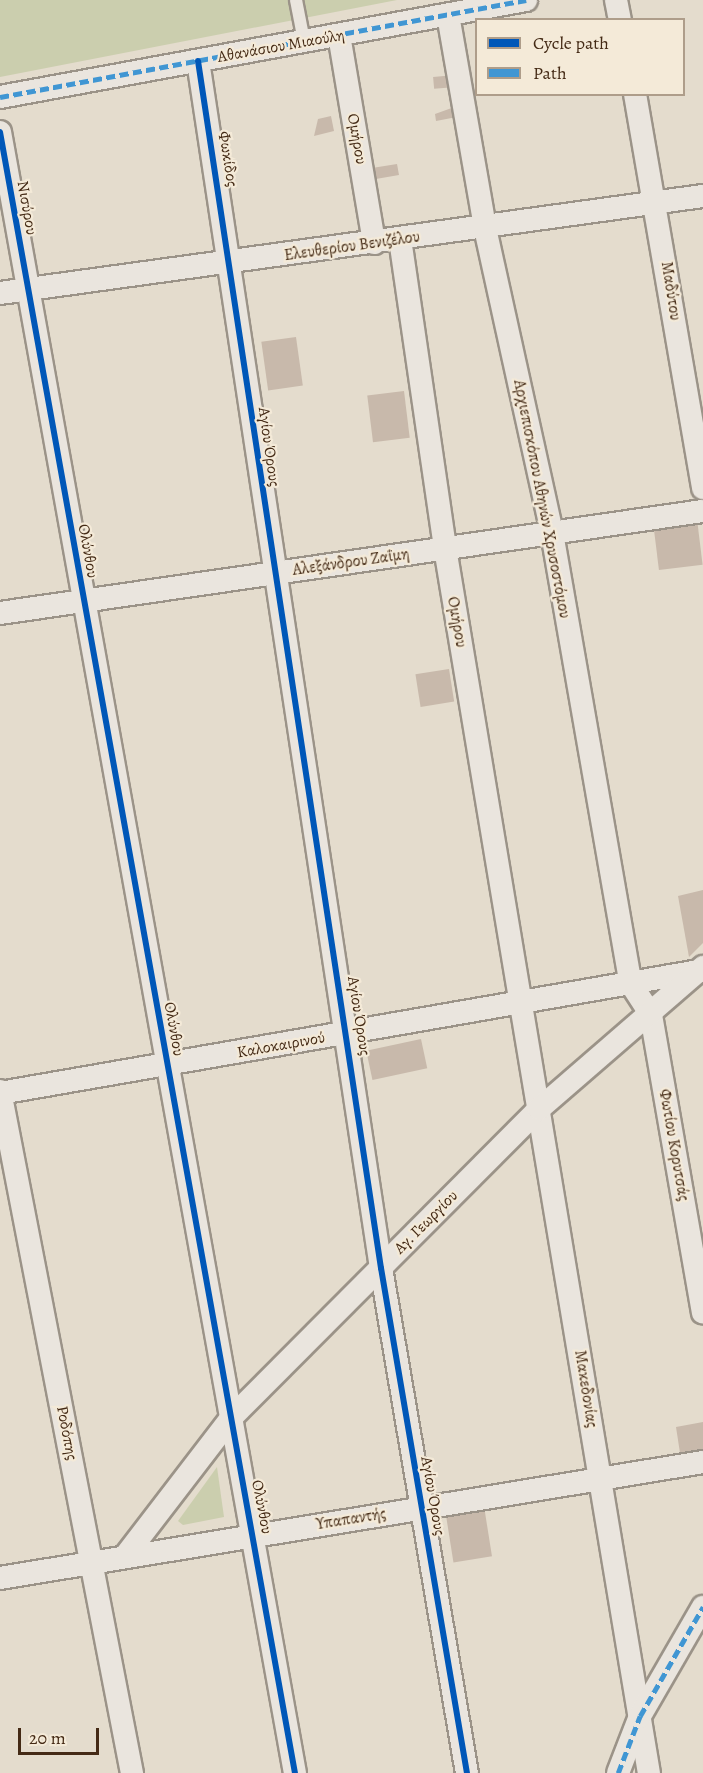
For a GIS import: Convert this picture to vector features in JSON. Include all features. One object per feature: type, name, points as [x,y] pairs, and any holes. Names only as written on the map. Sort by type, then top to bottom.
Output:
[{"type":"street","name":"Αθανάσιου Μιαούλη","points":[[0,97],[526,0]]},
{"type":"street","points":[[616,0],[620,18]]},
{"type":"street","name":"Αρχιεπισκόπου Αθηνών Χρυσοστόμου","points":[[448,15],[485,228],[552,533],[631,984]]},
{"type":"street","name":"Ομήρου","points":[[339,35],[374,243]]},
{"type":"street","name":"Φωκίδος","points":[[198,61],[230,262]]},
{"type":"street","name":"Μαδύτου","points":[[635,96],[657,202],[703,488]]},
{"type":"street","name":"Νισύρου","points":[[0,132],[28,289]]},
{"type":"street","name":"Ελευθερίου Βενιζέλου","points":[[0,293],[485,228],[703,196]]},
{"type":"street","name":"Ομήρου","points":[[400,239],[445,548],[522,1004]]},
{"type":"street","name":"Αγίου Όρους","points":[[230,262],[273,573],[349,1033],[381,1268],[467,1773]]},
{"type":"street","name":"Ολύνθου","points":[[28,289],[296,1773]]},
{"type":"street","name":"Αλεξάνδρου Ζαΐμη","points":[[0,613],[703,511]]},
{"type":"street","name":"Καλοκαιρινού","points":[[0,1092],[522,1004],[702,970]]},
{"type":"street","name":"Αγ. Γεωργίου","points":[[126,1555],[231,1418],[539,1109],[702,970]]},
{"type":"street","name":"Φωτίου Κορυτσάς","points":[[631,984],[651,1015],[703,1312]]},
{"type":"street","name":"Μακεδονίας","points":[[522,1004],[649,1773]]},
{"type":"street","name":"Ροδόπης","points":[[0,1092],[93,1561],[132,1773]]},
{"type":"street","name":"Υπαπαντής","points":[[0,1578],[126,1555],[703,1462]]},
{"type":"street","points":[[618,1773],[640,1716],[703,1607]]},
{"type":"lane","points":[[296,0],[304,40]]},
{"type":"green space","points":[[0,0],[397,0],[0,77]]},
{"type":"green space","points":[[217,1467],[224,1517],[183,1525],[178,1521]]},
{"type":"building","points":[[455,75],[456,87],[434,89],[433,77]]},
{"type":"building","points":[[460,105],[462,116],[436,121],[435,114]]},
{"type":"building","points":[[331,116],[334,131],[314,136],[318,119]]},
{"type":"building","points":[[397,164],[399,175],[370,180],[372,168]]},
{"type":"building","points":[[296,337],[303,386],[268,390],[261,342]]},
{"type":"building","points":[[404,391],[410,438],[373,442],[367,396]]},
{"type":"building","points":[[697,519],[703,565],[659,570],[653,524]]},
{"type":"building","points":[[449,669],[454,702],[421,707],[415,674]]},
{"type":"building","points":[[703,890],[703,943],[689,957],[678,896]]},
{"type":"building","points":[[421,1039],[427,1068],[372,1080],[366,1051]]},
{"type":"building","points":[[703,1422],[703,1449],[680,1453],[676,1427]]},
{"type":"building","points":[[484,1506],[492,1556],[453,1562],[445,1512]]},
{"type":"marked path","points":[[0,97],[526,0]]},
{"type":"marked path","points":[[618,1773],[640,1716],[703,1607]]},
{"type":"cycle path","points":[[198,61],[381,1268],[467,1773]]},
{"type":"cycle path","points":[[0,132],[295,1773]]}]
